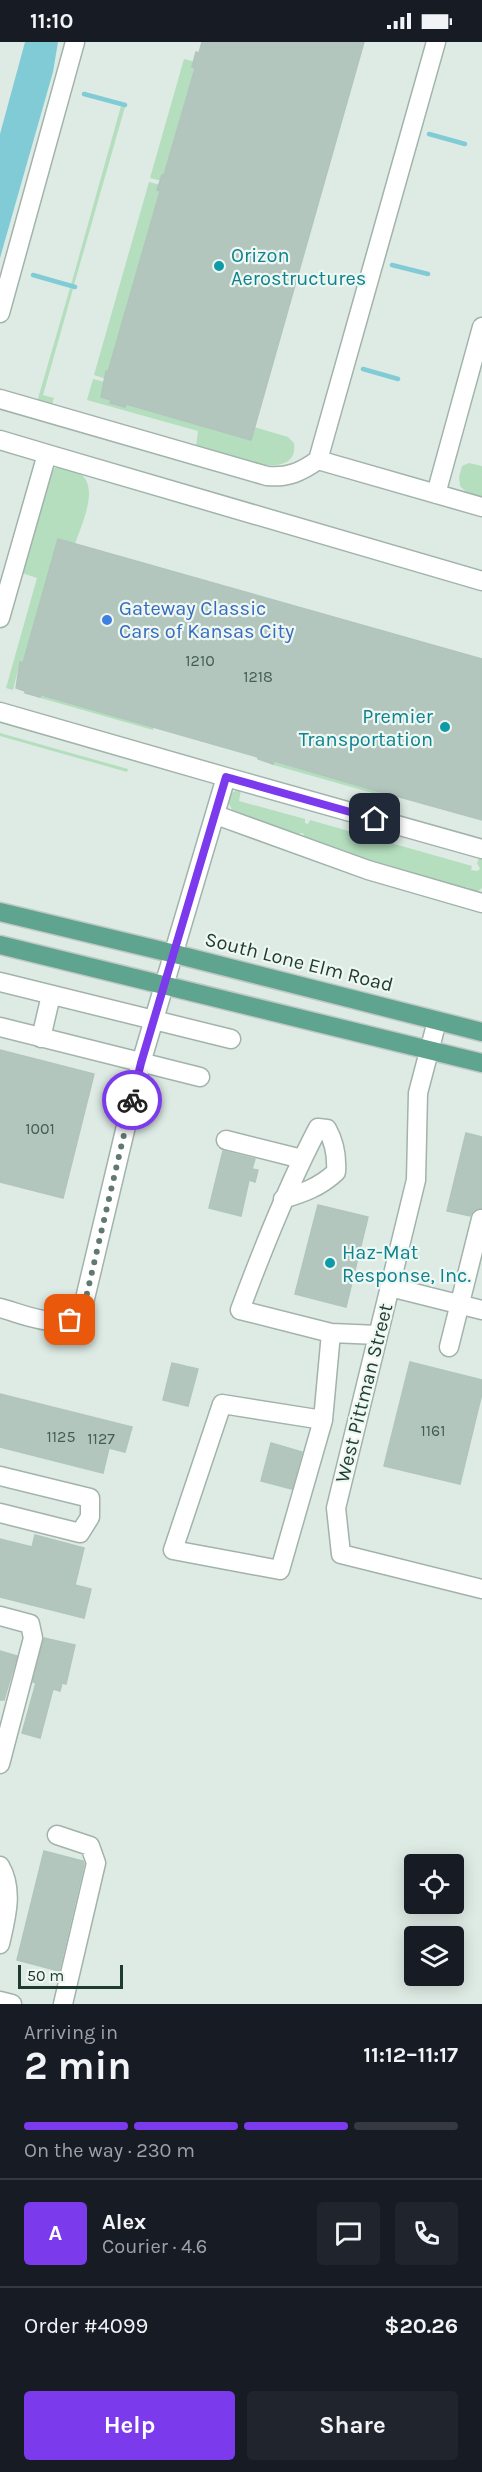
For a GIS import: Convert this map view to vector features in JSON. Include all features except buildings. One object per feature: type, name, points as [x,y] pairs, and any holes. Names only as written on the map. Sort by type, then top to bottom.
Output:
[{"type":"main road","name":"South Lone Elm Road","points":[[0,912],[482,1032]]},
{"type":"main road","points":[[0,945],[482,1063]]},
{"type":"street","points":[[0,313],[75,42]]},
{"type":"street","points":[[0,399],[267,476],[289,475],[303,471],[318,460],[436,42]]},
{"type":"street","points":[[436,494],[482,327]]},
{"type":"street","points":[[0,440],[482,581]]},
{"type":"street","points":[[0,618],[47,453]]},
{"type":"street","points":[[318,460],[482,507]]},
{"type":"street","points":[[0,712],[482,849]]},
{"type":"street","points":[[0,1308],[59,1322],[74,1318],[81,1311],[141,1063],[226,777]]},
{"type":"street","points":[[216,815],[376,873],[482,903]]},
{"type":"street","points":[[0,982],[231,1039]]},
{"type":"street","points":[[40,1038],[51,994]]},
{"type":"street","name":"West Pittman Street","points":[[437,1021],[418,1093],[416,1180],[336,1508],[341,1554],[482,1589]]},
{"type":"street","points":[[0,1027],[201,1077]]},
{"type":"street","points":[[283,1199],[306,1193],[336,1173],[332,1138],[327,1129],[318,1128],[302,1159],[283,1199],[240,1310],[331,1334],[378,1335]]},
{"type":"street","points":[[226,1140],[302,1159]]},
{"type":"street","points":[[450,1347],[459,1305],[478,1247],[481,1219]]},
{"type":"street","points":[[390,1287],[482,1310]]},
{"type":"street","points":[[324,1420],[222,1404],[172,1550],[280,1570],[324,1420],[331,1334]]},
{"type":"street","points":[[0,1476],[90,1498],[90,1517],[80,1533],[0,1513]]},
{"type":"street","points":[[0,1616],[30,1624],[33,1638],[0,1764]]},
{"type":"street","points":[[57,1835],[90,1846],[96,1863],[63,2004]]},
{"type":"street","points":[[0,1866],[7,1884],[8,1901],[0,1944]]},
{"type":"street","points":[[0,2001],[12,2004]]},
{"type":"green space","points":[[184,59],[196,62],[162,181],[150,178]]},
{"type":"green space","points":[[121,106],[125,107],[74,285],[71,285]]},
{"type":"green space","points":[[149,182],[161,185],[106,379],[94,375]]},
{"type":"green space","points":[[70,288],[73,289],[43,395],[54,398],[52,404],[47,405],[47,402],[37,402]]},
{"type":"green space","points":[[93,379],[105,382],[101,397],[111,400],[111,403],[125,407],[126,404],[250,440],[254,427],[288,437],[294,443],[292,456],[284,463],[255,464],[196,447],[198,431],[87,400]]},
{"type":"green space","points":[[469,463],[482,466],[482,499],[468,494],[460,486],[459,477],[462,466]]},
{"type":"green space","points":[[58,466],[75,471],[84,478],[88,486],[88,505],[75,544],[58,539],[23,663],[20,662],[13,690],[6,688],[37,578],[22,573],[51,471]]},
{"type":"green space","points":[[38,695],[154,727],[153,730],[37,697]]},
{"type":"green space","points":[[0,733],[128,769],[127,772],[0,736]]},
{"type":"green space","points":[[271,761],[384,792],[383,796],[270,764]]},
{"type":"green space","points":[[241,790],[239,801],[305,819],[305,823],[308,824],[310,820],[472,866],[471,870],[480,869],[477,863],[479,858],[482,858],[482,888],[478,891],[469,891],[466,887],[465,890],[378,865],[303,837],[304,834],[299,835],[232,810],[228,801],[230,794]]},
{"type":"water","points":[[25,42],[58,42],[53,72],[0,258],[0,134]]},
{"type":"waterway","points":[[84,94],[125,105]]},
{"type":"waterway","points":[[429,134],[465,144]]},
{"type":"waterway","points":[[392,265],[428,274]]},
{"type":"waterway","points":[[33,275],[75,287]]},
{"type":"waterway","points":[[363,369],[398,379]]},
{"type":"way so far","points":[[70,1320],[78,1314],[85,1302],[132,1100]]},
{"type":"place","name":"Orizon Aerostructures","points":[[219,266]]},
{"type":"place","name":"Gateway Classic Cars of Kansas City","points":[[107,620]]},
{"type":"place","name":"Premier Transportation","points":[[445,727]]},
{"type":"place","name":"Haz-Mat Response, Inc.","points":[[330,1263]]},
{"type":"route","points":[[132,1100],[226,777],[375,819]]}]
